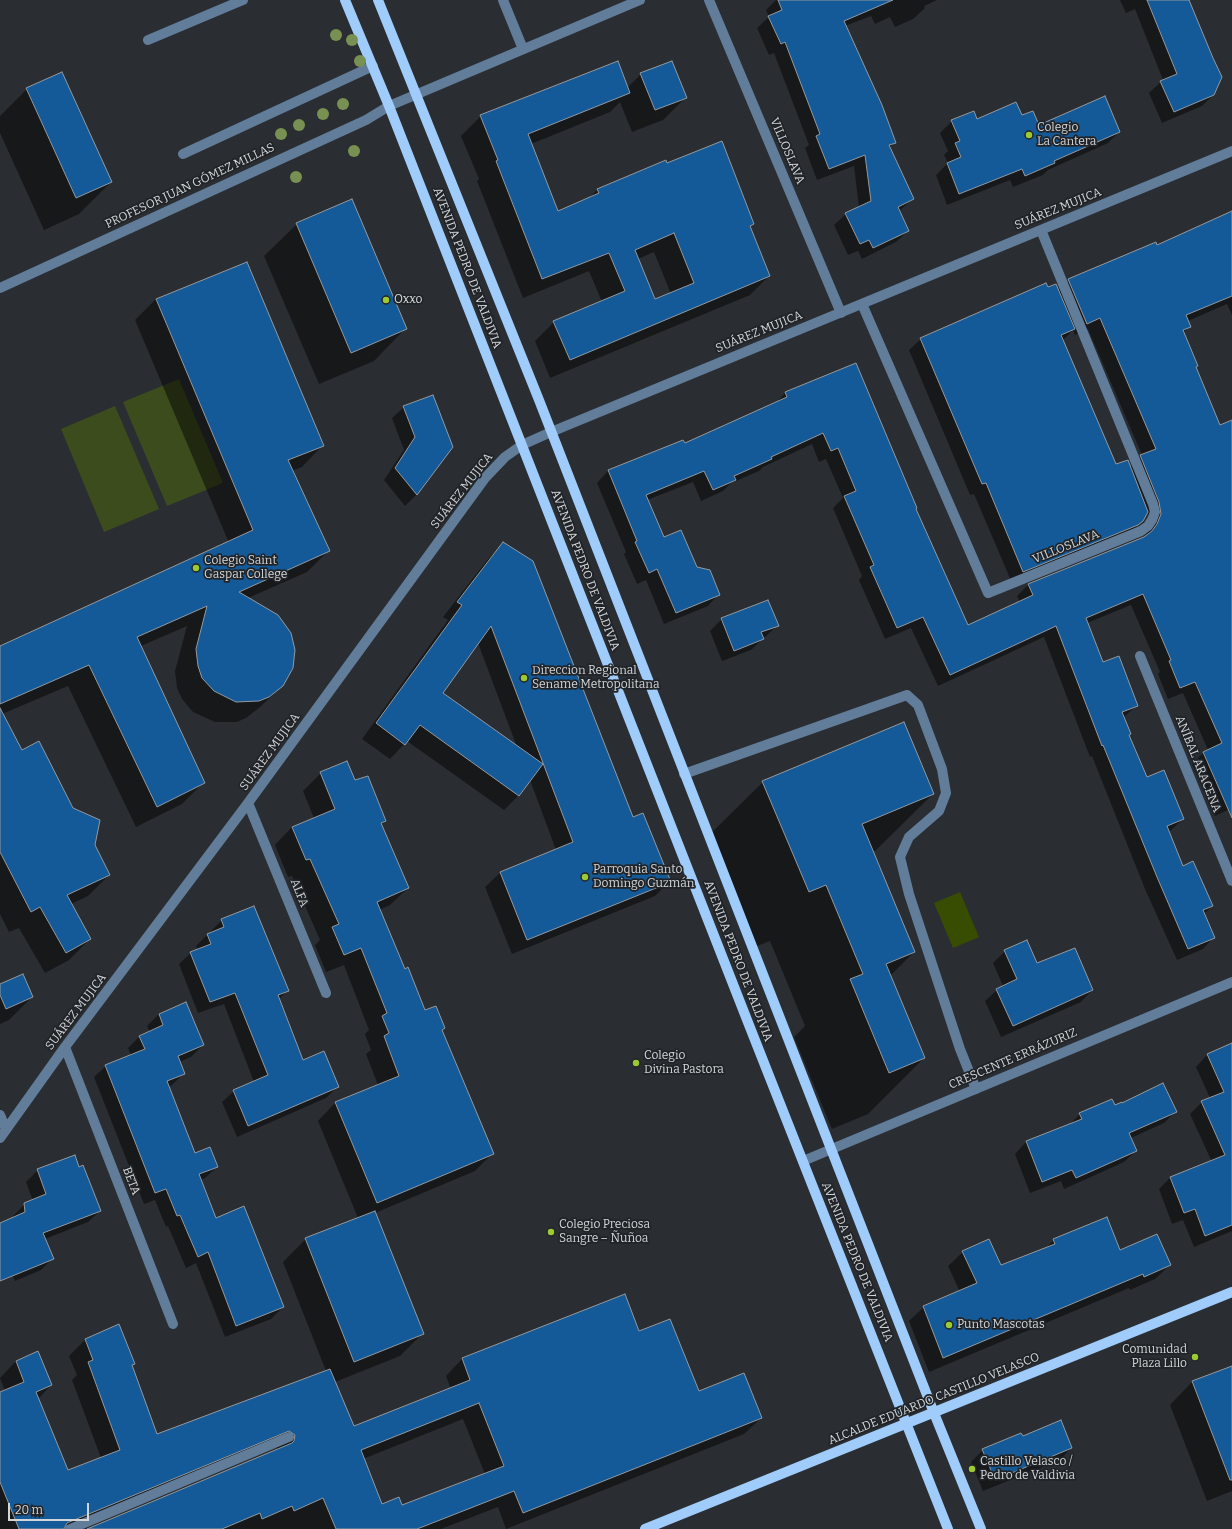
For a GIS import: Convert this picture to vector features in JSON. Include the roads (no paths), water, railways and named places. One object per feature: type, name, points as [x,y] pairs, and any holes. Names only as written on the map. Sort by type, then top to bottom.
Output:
[{"type":"main road","name":"AVENIDA PEDRO DE VALDIVIA","points":[[345,0],[390,106],[751,1030],[948,1529]]},
{"type":"main road","name":"AVENIDA PEDRO DE VALDIVIA","points":[[378,0],[551,432],[934,1413],[981,1529]]},
{"type":"main road","name":"ALCALDE EDUARDO CASTILLO VELASCO","points":[[645,1529],[1232,1292]]},
{"type":"street","points":[[148,40],[243,0]]},
{"type":"street","points":[[503,0],[523,49]]},
{"type":"street","name":"PROFESOR JUAN GÓMEZ MILLAS","points":[[0,288],[366,120],[390,106],[416,94],[640,0]]},
{"type":"street","name":"VILLOSLAVA","points":[[709,0],[841,312]]},
{"type":"street","points":[[183,154],[373,66]]},
{"type":"street","name":"SUÁREZ MUJICA","points":[[3,1134],[65,1047],[248,803],[485,478],[505,457],[522,444],[1232,151]]},
{"type":"street","name":"VILLOSLAVA","points":[[862,304],[988,593],[1141,531],[1148,526],[1152,520],[1155,512],[1153,504],[1041,230]]},
{"type":"street","name":"ANÍBAL ARACENA","points":[[1140,656],[1232,881]]},
{"type":"street","points":[[684,774],[907,695],[918,705],[942,769],[946,793],[939,811],[909,836],[900,857],[909,894],[960,1049],[976,1089]]},
{"type":"street","name":"ALFA","points":[[248,803],[326,993]]},
{"type":"street","name":"CRESCENTE ERRÁZURIZ","points":[[803,1160],[1232,982]]},
{"type":"street","name":"BETA","points":[[65,1047],[173,1324]]},
{"type":"street","points":[[0,1115],[3,1134]]},
{"type":"street","points":[[70,1529],[289,1437]]},
{"type":"place","name":"Colegio La Cantera","points":[[1029,135]]},
{"type":"place","name":"Oxxo","points":[[386,300]]},
{"type":"place","name":"Colegio Saint Gaspar College","points":[[196,568]]},
{"type":"place","name":"Direccion Regional Sename Metropolitana","points":[[524,678]]},
{"type":"place","name":"Parroquia Santo Domingo Guzmán","points":[[585,877]]},
{"type":"place","name":"Colegio Divina Pastora","points":[[636,1063]]},
{"type":"place","name":"Colegio Preciosa Sangre – Ñuñoa","points":[[551,1232]]},
{"type":"place","name":"Punto Mascotas","points":[[949,1325]]},
{"type":"place","name":"Comunidad Plaza Lillo","points":[[1195,1357]]},
{"type":"place","name":"Castillo Velasco / Pedro de Valdivia","points":[[972,1469]]}]
